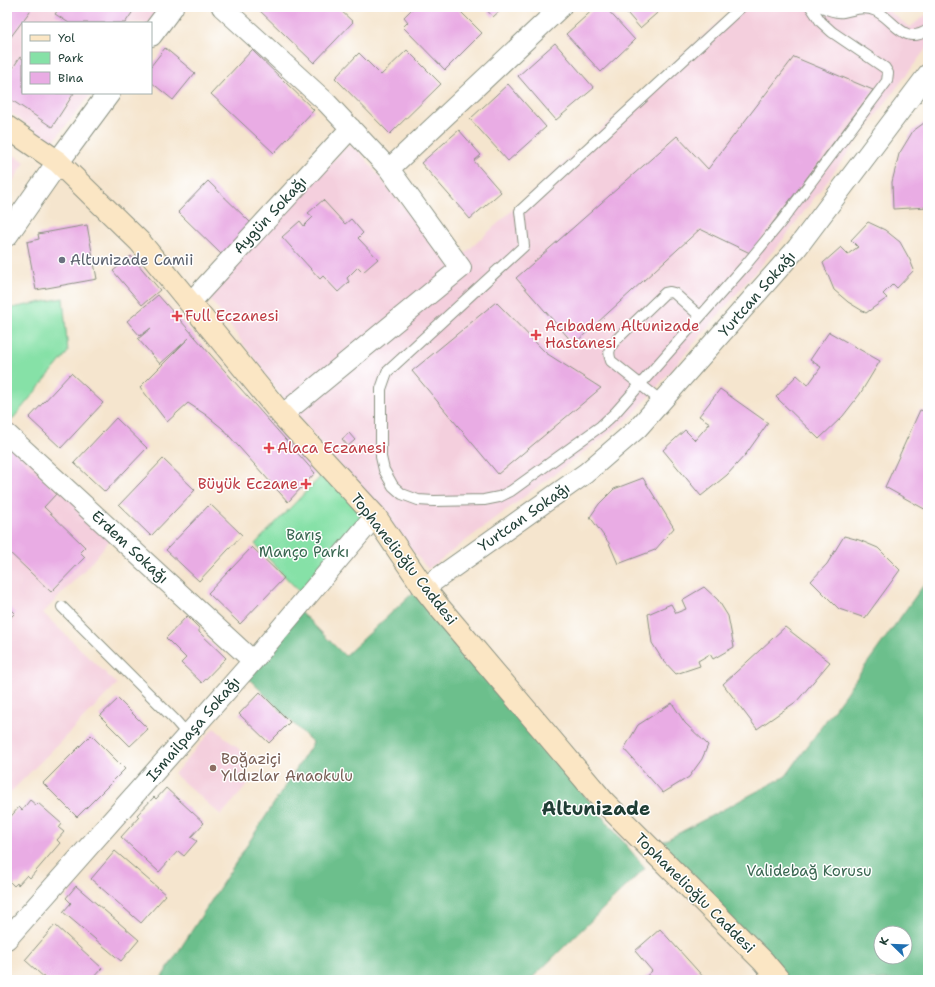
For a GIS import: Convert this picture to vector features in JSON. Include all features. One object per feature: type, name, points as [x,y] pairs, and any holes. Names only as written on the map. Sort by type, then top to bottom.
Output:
[{"type":"main road","name":"Tophanelioğlu Caddesi","points":[[7,127],[58,162],[140,242],[282,416],[374,516],[424,588],[604,802],[763,961],[779,980]]},
{"type":"street","points":[[152,34],[172,7]]},
{"type":"street","points":[[222,7],[326,102],[389,169],[461,268],[282,416]]},
{"type":"street","points":[[389,169],[561,7]]},
{"type":"street","name":"Yurtcan Sokağı","points":[[424,588],[586,473],[638,428],[797,248],[928,74]]},
{"type":"street","points":[[7,235],[107,94]]},
{"type":"street","name":"Aygün Sokağı","points":[[190,303],[351,128]]},
{"type":"street","name":"Erdem Sokağı","points":[[7,434],[253,661]]},
{"type":"street","name":"Ismailpaşa Sokağı","points":[[7,939],[253,661],[374,516]]},
{"type":"lane","points":[[741,7],[520,211],[524,246],[387,372],[380,389],[381,457],[384,470],[393,486],[402,494],[418,500],[484,500],[499,497],[511,491],[601,426],[640,386],[744,267],[781,222],[887,81],[888,73],[885,68],[832,32],[821,22],[811,7]]},
{"type":"lane","points":[[822,7],[831,11],[842,12],[857,8],[874,10],[887,17],[905,34],[917,35],[928,30]]},
{"type":"lane","points":[[661,401],[640,386],[611,361],[609,354],[613,343],[665,294],[670,292],[674,293],[700,316]]},
{"type":"lane","points":[[62,607],[175,720],[188,735]]},
{"type":"shaded area","points":[[7,7],[162,7],[150,22],[22,22],[22,94],[91,94],[52,143],[7,110]]},
{"type":"shaded area","name":"Acıbadem Altunizade Hastanesi","points":[[735,7],[883,7],[910,27],[927,14],[928,46],[786,236],[633,415],[428,569],[288,404],[205,292],[347,146],[353,147],[359,151],[451,266]]},
{"type":"shaded area","points":[[7,151],[25,162],[7,191]]},
{"type":"shaded area","points":[[7,418],[114,535],[90,564],[43,613],[117,684],[7,796]]},
{"type":"shaded area","name":"Boğaziçi Yıldızlar Anaokulu","points":[[214,728],[253,761],[242,774],[251,781],[221,815],[174,774]]},
{"type":"green space","points":[[63,298],[68,352],[11,421],[7,418],[7,309]]},
{"type":"green space","name":"Barış Manço Parkı","points":[[330,467],[375,516],[305,598],[255,544]]},
{"type":"green space","name":"Validebağ Korusu","points":[[928,579],[928,980],[779,980],[651,848],[786,776]]},
{"type":"green space","points":[[415,591],[645,868],[530,980],[160,980],[313,743],[245,675],[300,611],[345,656]]},
{"type":"building","points":[[7,7],[33,7],[7,42]]},
{"type":"building","points":[[60,7],[136,7],[126,22],[67,22],[55,14]]},
{"type":"building","points":[[256,7],[337,7],[353,22],[314,63]]},
{"type":"building","points":[[414,7],[456,7],[482,33],[445,70],[403,27],[408,22],[404,17]]},
{"type":"building","points":[[484,7],[504,7],[493,17]]},
{"type":"building","points":[[596,7],[605,7],[635,40],[601,72],[566,34]]},
{"type":"building","points":[[622,7],[664,7],[640,28]]},
{"type":"building","points":[[555,43],[594,88],[556,120],[518,76]]},
{"type":"building","points":[[165,48],[195,73],[173,100],[152,83],[152,65]]},
{"type":"building","points":[[252,50],[314,110],[274,153],[211,94]]},
{"type":"building","points":[[407,50],[441,84],[390,134],[335,78],[359,53],[381,75]]},
{"type":"building","points":[[20,57],[22,58],[22,94],[73,94],[52,127],[7,97],[7,77]]},
{"type":"building","points":[[794,57],[873,90],[750,253],[700,229],[574,344],[516,278],[677,136],[708,169]]},
{"type":"building","points":[[508,84],[546,127],[508,161],[470,119]]},
{"type":"building","points":[[928,120],[928,207],[893,209],[892,182],[899,154],[913,131]]},
{"type":"building","points":[[459,130],[481,155],[474,161],[501,192],[470,219],[421,163]]},
{"type":"building","points":[[208,181],[252,224],[222,255],[178,212]]},
{"type":"building","points":[[323,200],[345,224],[351,219],[363,233],[358,238],[378,259],[363,272],[358,267],[347,278],[349,282],[338,292],[323,276],[320,279],[282,237],[300,221],[304,226],[313,217],[308,213]]},
{"type":"building","points":[[868,222],[885,230],[900,242],[914,270],[897,288],[893,284],[883,294],[887,298],[866,313],[848,302],[834,290],[823,263],[841,247],[848,254],[858,247],[851,240]]},
{"type":"building","name":"Altunizade Camii","points":[[87,225],[97,279],[36,290],[27,242],[39,239],[38,234]]},
{"type":"building","points":[[131,256],[160,290],[142,305],[113,271]]},
{"type":"building","points":[[158,295],[315,473],[288,502],[222,428],[206,415],[188,403],[167,422],[140,387],[189,338],[160,364],[138,339],[151,328],[140,336],[127,321]]},
{"type":"building","points":[[496,302],[546,353],[601,388],[498,474],[412,371]]},
{"type":"building","points":[[829,332],[880,361],[860,394],[843,416],[819,439],[776,397],[797,375],[808,385],[821,367],[810,360]]},
{"type":"building","points":[[71,373],[103,403],[61,448],[29,418]]},
{"type":"building","points":[[720,389],[768,423],[746,454],[727,475],[701,496],[663,450],[685,430],[695,440],[710,423],[699,416]]},
{"type":"building","points":[[920,410],[928,412],[928,511],[885,487]]},
{"type":"building","points":[[116,418],[147,448],[105,492],[74,463]]},
{"type":"building","points":[[349,433],[355,440],[348,446],[342,439]]},
{"type":"building","points":[[7,445],[57,493],[44,507],[85,547],[80,552],[85,557],[51,592],[7,550]]},
{"type":"building","points":[[163,459],[195,490],[151,536],[119,505]]},
{"type":"building","points":[[643,478],[674,528],[655,550],[618,564],[609,543],[590,517],[599,504],[614,489]]},
{"type":"building","points":[[210,504],[242,535],[199,581],[166,550]]},
{"type":"building","points":[[844,536],[859,540],[878,548],[900,570],[865,618],[839,609],[811,581],[827,564]]},
{"type":"building","points":[[252,547],[284,578],[240,624],[208,593]]},
{"type":"building","points":[[704,587],[718,600],[728,616],[734,647],[713,659],[710,654],[698,661],[700,666],[676,674],[662,659],[652,643],[648,614],[671,604],[676,613],[686,609],[682,600]]},
{"type":"building","points":[[7,605],[15,613],[7,621]]},
{"type":"building","points":[[187,616],[199,628],[199,632],[226,658],[202,683],[181,663],[186,658],[166,638]]},
{"type":"building","points":[[785,627],[830,662],[797,701],[757,729],[723,684]]},
{"type":"building","points":[[260,692],[290,722],[269,743],[239,714]]},
{"type":"building","points":[[118,699],[148,729],[130,746],[100,716]]},
{"type":"building","points":[[672,703],[685,723],[708,745],[702,759],[689,777],[663,793],[624,749],[638,725]]},
{"type":"building","points":[[91,735],[125,769],[77,817],[43,783]]},
{"type":"building","points":[[166,788],[204,823],[191,837],[197,841],[184,856],[178,851],[159,872],[121,837],[139,817],[137,815],[154,797],[156,799]]},
{"type":"building","points":[[30,800],[36,805],[38,803],[62,824],[59,828],[64,832],[57,840],[60,843],[30,878],[27,875],[18,885],[17,883],[14,886],[7,879],[7,821],[19,807],[22,810]]},
{"type":"building","points":[[115,851],[166,895],[141,923],[91,879]]},
{"type":"building","points":[[76,886],[139,940],[121,961],[63,912],[71,903],[66,898]]},
{"type":"building","points":[[55,925],[102,968],[91,980],[47,980],[25,960]]},
{"type":"building","points":[[660,929],[706,980],[642,980],[652,971],[635,951]]},
{"type":"place","name":"Altunizade Camii","points":[[62,260]]},
{"type":"place","name":"Full Eczanesi","points":[[177,316]]},
{"type":"place","name":"Acıbadem Altunizade Hastanesi","points":[[536,335]]},
{"type":"place","name":"Alaca Eczanesi","points":[[269,448]]},
{"type":"place","name":"Büyük Eczane","points":[[306,484]]},
{"type":"place","name":"Boğaziçi Yıldızlar Anaokulu","points":[[213,768]]},
{"type":"district","name":"Altunizade","points":[[596,808]]}]
